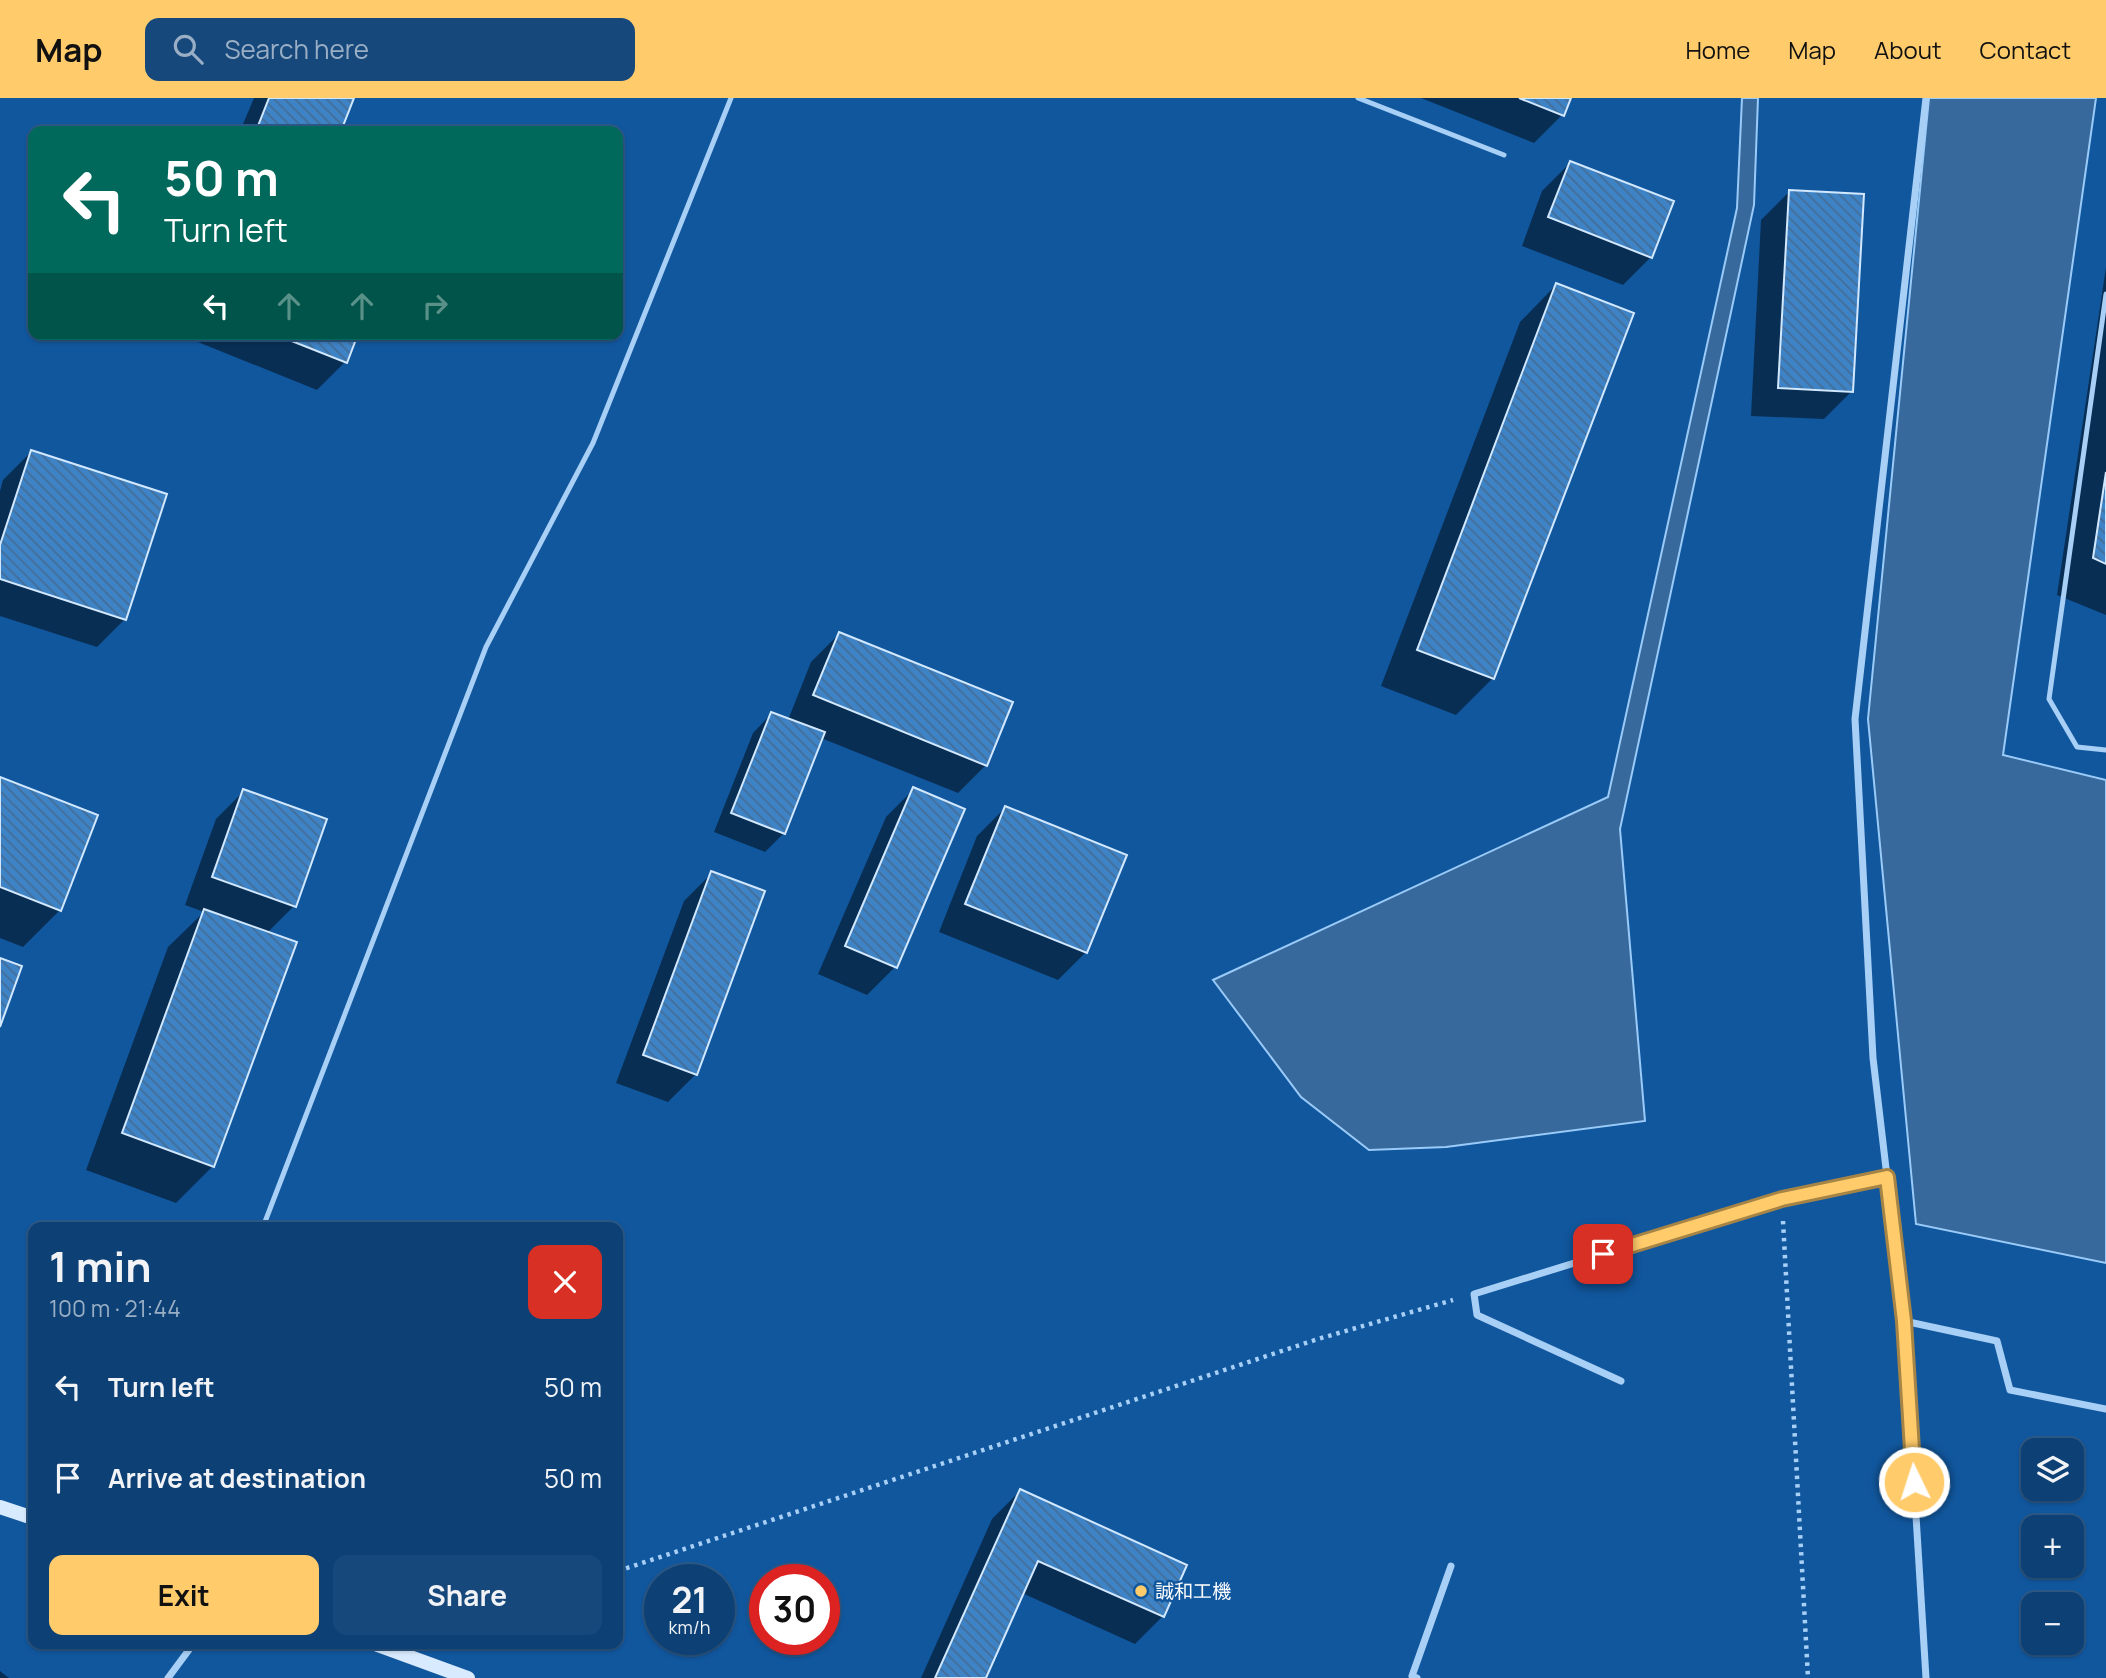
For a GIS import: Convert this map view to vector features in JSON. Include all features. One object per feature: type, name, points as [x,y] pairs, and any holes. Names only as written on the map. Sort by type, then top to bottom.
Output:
[{"type":"street","points":[[1926,98],[1855,719],[1873,1058],[1904,1321],[1926,1678]]},
{"type":"street","points":[[1621,1381],[1477,1315],[1475,1294],[1782,1199],[1887,1177]]},
{"type":"street","points":[[1904,1321],[1997,1341],[2010,1390],[2106,1409]]},
{"type":"street","points":[[0,1507],[28,1516]]},
{"type":"street","points":[[1417,1678],[1412,1676],[1451,1566]]},
{"type":"street","points":[[168,1678],[190,1649]]},
{"type":"street","points":[[388,1649],[468,1678]]},
{"type":"lane","points":[[265,1222],[486,648],[593,443],[731,98]]},
{"type":"lane","points":[[1358,98],[1504,155]]},
{"type":"lane","points":[[2106,294],[2049,699],[2077,747],[2106,750]]},
{"type":"path","points":[[1782,1199],[1808,1678]]},
{"type":"path","points":[[623,1570],[1318,1339],[1475,1294]]},
{"type":"water","points":[[1742,98],[1758,98],[1754,205],[1620,829],[1645,1121],[1446,1147],[1369,1150],[1301,1097],[1213,980],[1608,797],[1737,208]]},
{"type":"water","points":[[1929,98],[2096,98],[2003,755],[2106,780],[2106,1263],[1916,1224],[1868,719]]},
{"type":"building","points":[[269,98],[354,98],[343,126],[258,126]]},
{"type":"building","points":[[1519,98],[1571,98],[1564,116]]},
{"type":"building","points":[[1570,161],[1674,201],[1652,258],[1548,217]]},
{"type":"building","points":[[1789,190],[1864,194],[1853,392],[1778,388]]},
{"type":"building","points":[[1556,283],[1634,313],[1494,679],[1417,650]]},
{"type":"building","points":[[289,340],[356,340],[347,363]]},
{"type":"building","points":[[31,450],[167,494],[126,620],[0,579],[0,545]]},
{"type":"building","points":[[2106,472],[2106,564],[2093,558]]},
{"type":"building","points":[[839,632],[1013,702],[987,766],[813,695]]},
{"type":"building","points":[[771,712],[825,732],[785,834],[731,813]]},
{"type":"building","points":[[0,777],[98,815],[61,911],[0,887]]},
{"type":"building","points":[[913,787],[965,809],[897,968],[845,946]]},
{"type":"building","points":[[243,789],[327,819],[296,907],[212,877]]},
{"type":"building","points":[[1005,806],[1127,855],[1087,953],[965,904]]},
{"type":"building","points":[[711,871],[765,891],[697,1075],[643,1055]]},
{"type":"building","points":[[204,909],[297,942],[214,1167],[122,1133]]},
{"type":"building","points":[[0,958],[22,966],[0,1027]]},
{"type":"building","name":"誠和工機","points":[[1020,1489],[1187,1565],[1164,1617],[1038,1561],[986,1678],[935,1678]]},
{"type":"place","name":"誠和工機","points":[[1141,1591]]},
{"type":"route","points":[[1603,1254],[1782,1199],[1887,1177],[1904,1321],[1914,1482]]}]
